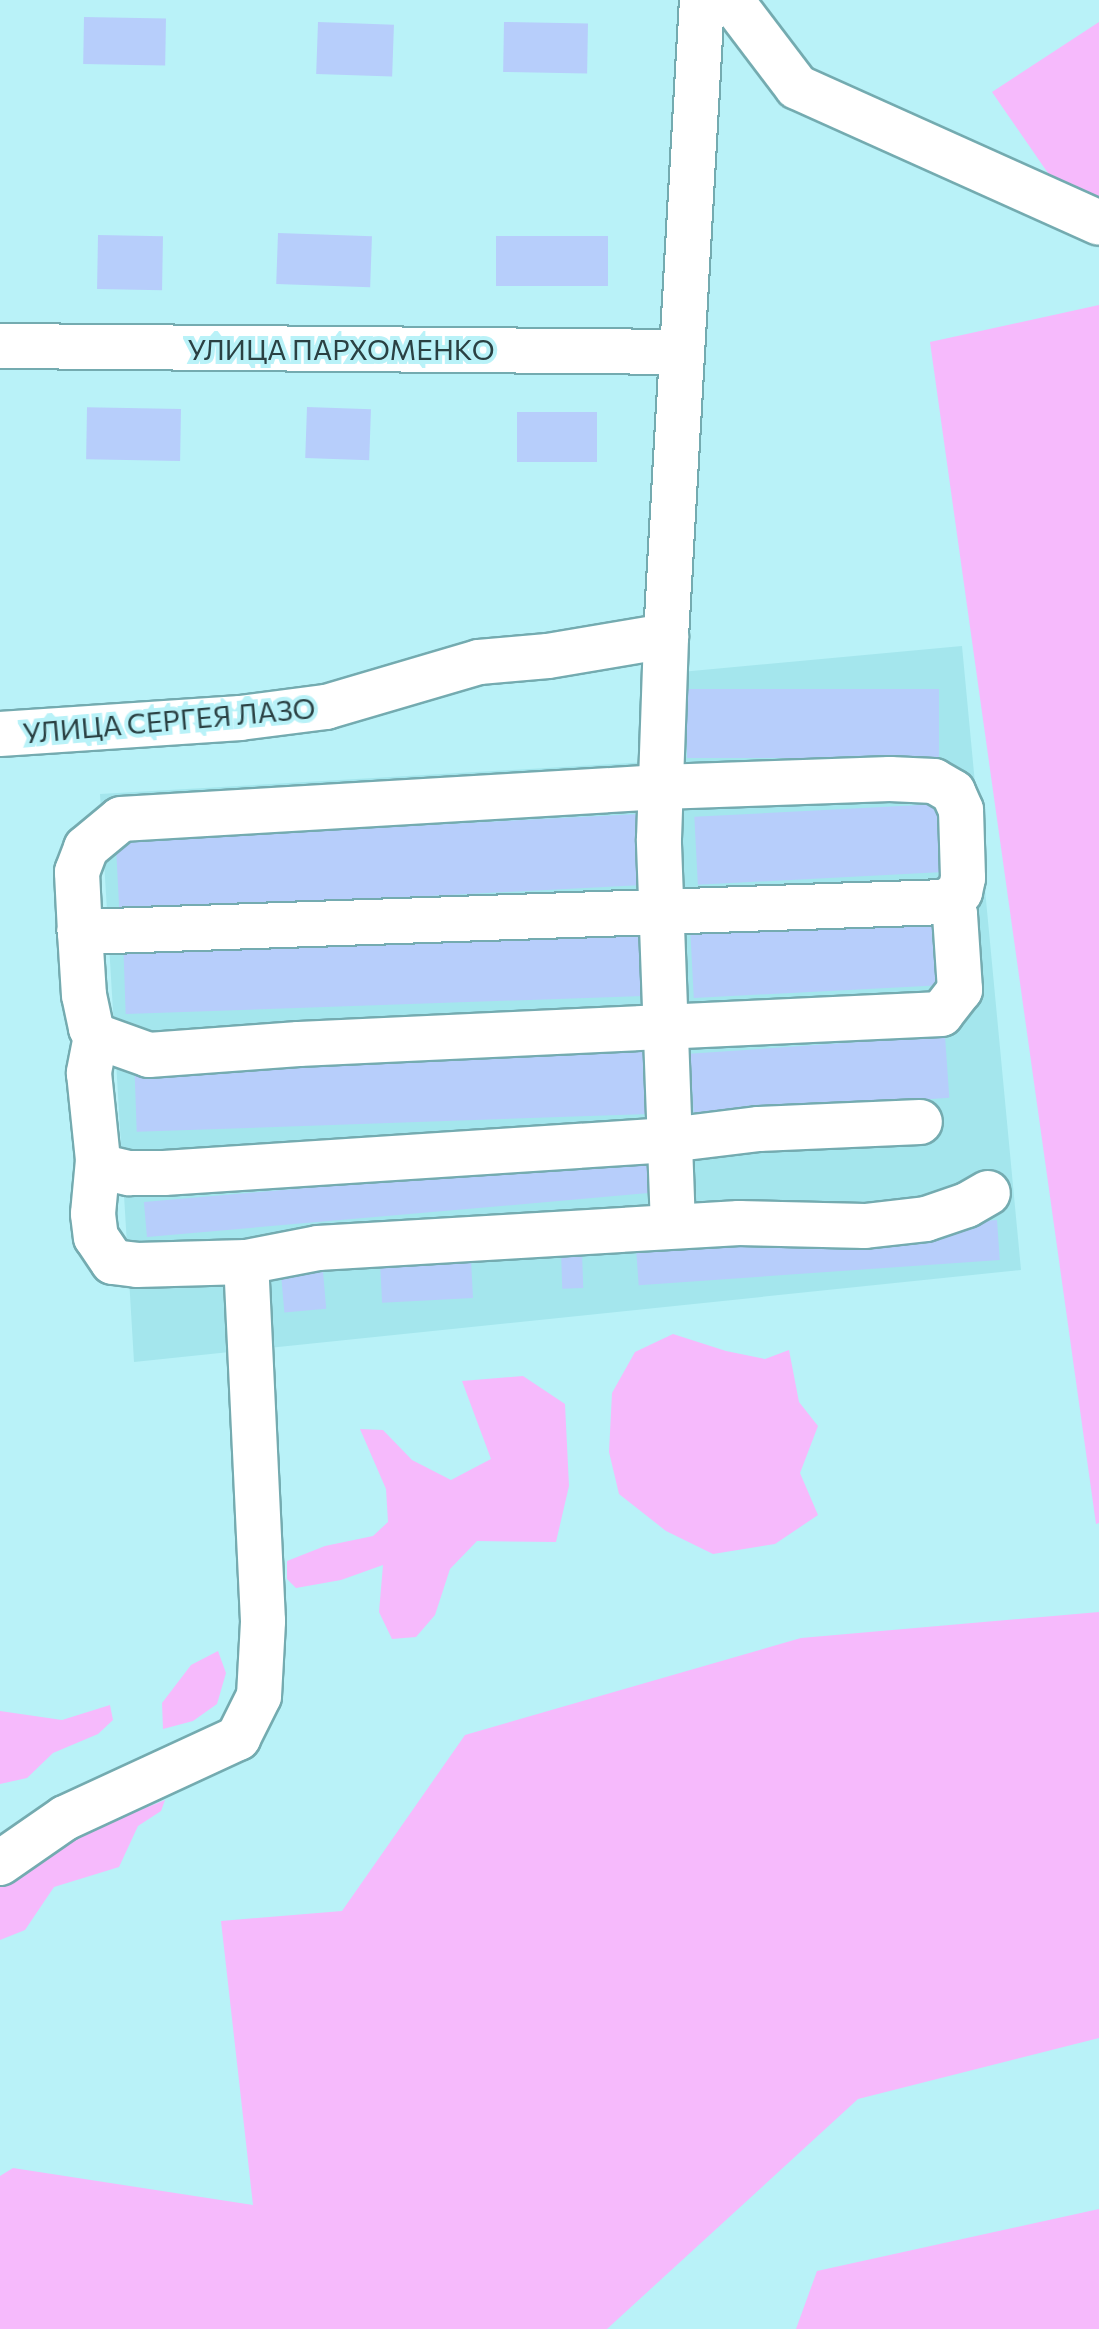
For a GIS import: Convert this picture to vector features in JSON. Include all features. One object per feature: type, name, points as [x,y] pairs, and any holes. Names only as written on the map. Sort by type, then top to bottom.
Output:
[{"type":"street","points":[[673,1226],[664,1025],[661,787],[666,636],[702,0]]},
{"type":"street","points":[[731,0],[797,87],[1099,223]]},
{"type":"street","name":"УЛИЦА ПАРХОМЕНКО","points":[[0,346],[682,352]]},
{"type":"street","name":"УЛИЦА СЕРГЕЯ ЛАЗО","points":[[0,734],[240,718],[326,707],[479,662],[548,656],[666,636]]},
{"type":"street","points":[[80,932],[661,909],[945,902],[960,892],[963,878],[961,810],[953,792],[934,781],[661,787],[121,819],[86,848],[77,872],[80,932],[84,995],[96,1036],[89,1073],[98,1166],[93,1214],[96,1237],[113,1262],[137,1265],[246,1262],[318,1248],[673,1226],[739,1223],[865,1226],[926,1219],[967,1205],[988,1193]]},
{"type":"street","points":[[96,1036],[149,1055],[664,1025],[941,1014],[960,990],[955,914],[945,902]]},
{"type":"street","points":[[98,1166],[129,1173],[164,1173],[669,1140],[759,1129],[920,1122]]},
{"type":"street","points":[[0,1863],[65,1818],[238,1738],[259,1696],[263,1621],[246,1262]]},
{"type":"shaded area","points":[[1099,22],[1099,247],[992,92]]},
{"type":"shaded area","points":[[1099,305],[1099,1523],[1096,1524],[930,342]]},
{"type":"shaded area","points":[[962,646],[1021,1270],[134,1362],[100,794],[648,762],[681,672]]},
{"type":"shaded area","points":[[673,1334],[726,1351],[765,1359],[789,1350],[799,1402],[818,1426],[800,1473],[818,1515],[775,1544],[713,1554],[666,1531],[619,1494],[609,1452],[612,1393],[635,1352]]},
{"type":"shaded area","points":[[523,1376],[565,1404],[569,1486],[556,1542],[477,1541],[450,1569],[435,1615],[416,1637],[392,1639],[379,1612],[383,1565],[341,1580],[296,1588],[287,1579],[287,1561],[325,1546],[373,1536],[388,1522],[386,1489],[360,1429],[383,1430],[412,1460],[451,1480],[491,1459],[462,1381]]},
{"type":"shaded area","points":[[1099,1612],[1099,2038],[858,2099],[607,2329],[0,2329],[0,2176],[13,2168],[253,2205],[221,1921],[342,1911],[465,1735],[801,1638]]},
{"type":"shaded area","points":[[218,1651],[226,1673],[217,1704],[193,1721],[163,1729],[162,1703],[191,1665]]},
{"type":"shaded area","points":[[110,1705],[113,1720],[98,1734],[53,1753],[27,1778],[0,1784],[0,1711],[62,1720]]},
{"type":"shaded area","points":[[165,1800],[161,1811],[138,1826],[119,1867],[54,1887],[25,1930],[0,1940],[0,1876],[31,1854]]},
{"type":"shaded area","points":[[1099,2209],[1099,2329],[796,2329],[817,2271]]},
{"type":"building","points":[[84,17],[166,18],[165,65],[83,64]]},
{"type":"building","points":[[318,22],[394,25],[392,77],[316,74]]},
{"type":"building","points":[[504,22],[588,23],[587,73],[503,72]]},
{"type":"building","points":[[278,233],[372,236],[370,287],[276,284]]},
{"type":"building","points":[[98,235],[163,236],[162,290],[97,289]]},
{"type":"building","points":[[496,236],[608,236],[608,286],[496,286]]},
{"type":"building","points":[[87,407],[181,409],[180,461],[86,459]]},
{"type":"building","points":[[307,407],[371,409],[369,460],[305,458]]},
{"type":"building","points":[[517,412],[597,412],[597,462],[517,462]]},
{"type":"building","points":[[687,689],[939,689],[939,758],[687,758]]},
{"type":"building","points":[[940,804],[944,872],[698,885],[694,817]]},
{"type":"building","points":[[639,814],[643,885],[119,912],[116,841]]},
{"type":"building","points":[[941,919],[944,985],[694,998],[690,932]]},
{"type":"building","points":[[641,928],[643,996],[126,1014],[123,946]]},
{"type":"building","points":[[945,1036],[949,1098],[694,1116],[690,1054]]},
{"type":"building","points":[[646,1045],[648,1114],[137,1132],[134,1063]]},
{"type":"building","points":[[648,1158],[651,1193],[147,1237],[144,1202]]},
{"type":"building","points":[[997,1220],[1000,1260],[639,1285],[636,1245]]},
{"type":"building","points":[[582,1252],[583,1288],[562,1289],[561,1253]]},
{"type":"building","points":[[471,1260],[473,1298],[382,1303],[380,1265]]},
{"type":"building","points":[[323,1272],[326,1309],[284,1313],[281,1276]]}]
